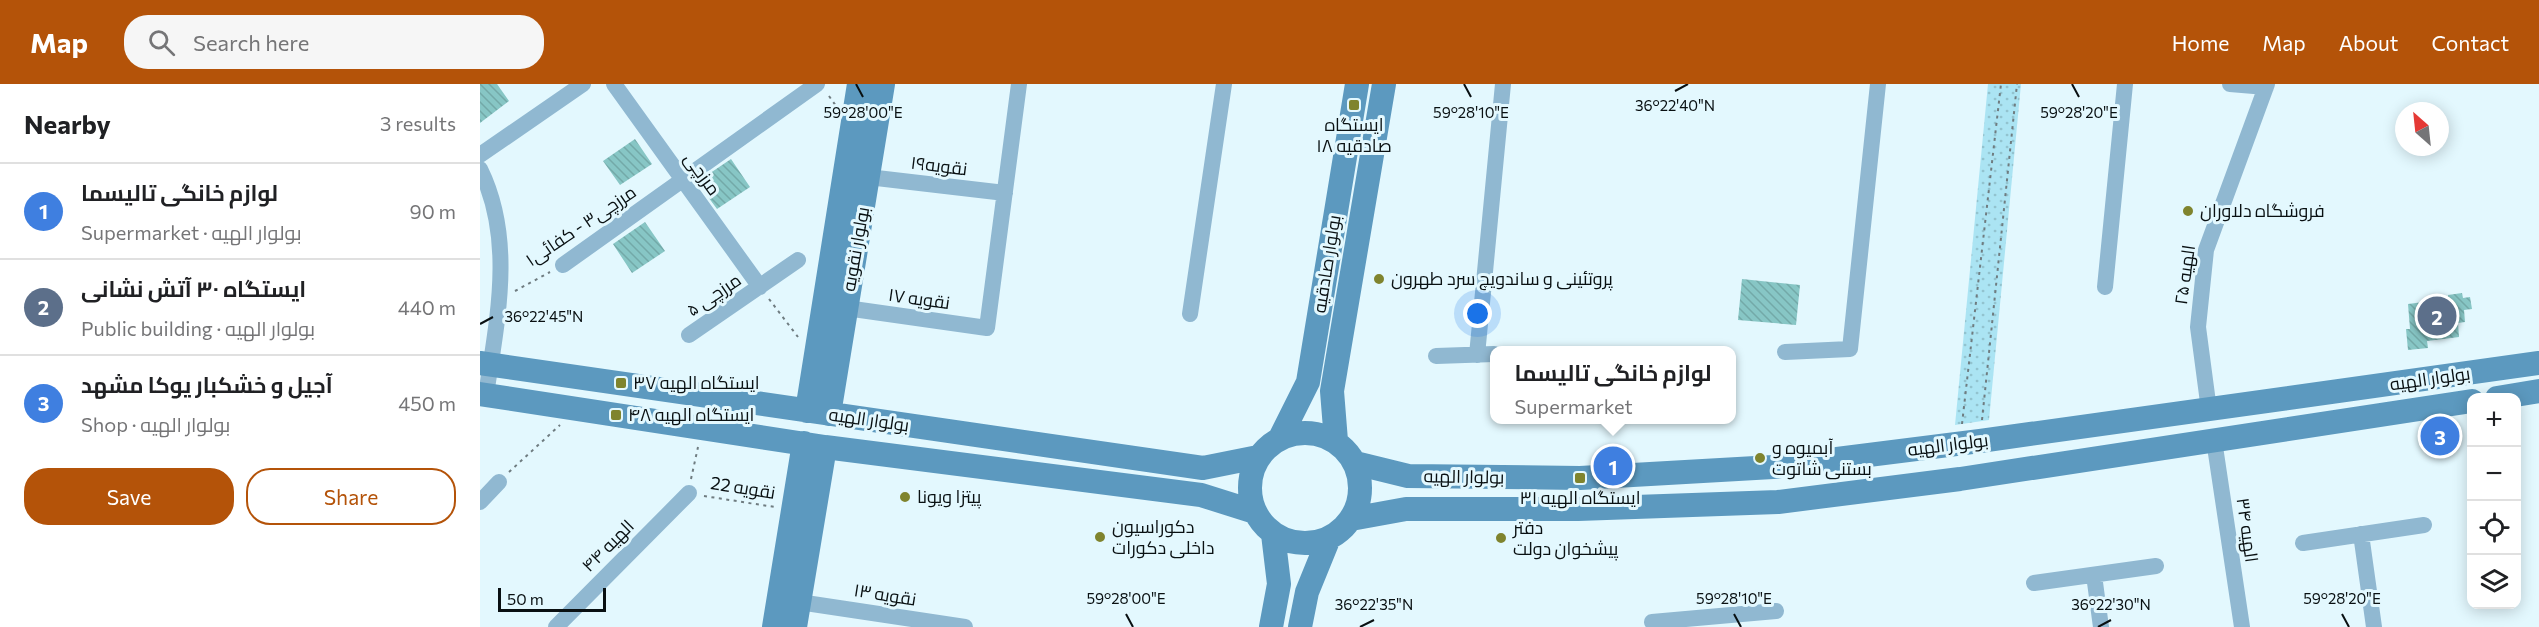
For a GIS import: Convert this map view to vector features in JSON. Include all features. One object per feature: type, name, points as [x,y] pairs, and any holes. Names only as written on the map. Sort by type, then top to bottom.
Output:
[{"type":"main road","name":"بولوار نقویه","points":[[818,412],[815,360],[859,84]]},
{"type":"main road","name":"بولوار نقویه","points":[[818,412],[846,308],[883,84]]},
{"type":"main road","name":"بولوار صادقیه","points":[[1280,438],[1308,382],[1357,84]]},
{"type":"main road","name":"بولوار صادقیه","points":[[1336,441],[1332,392],[1384,84]]},
{"type":"main road","name":"بولوار الهیه","points":[[1355,463],[1408,476],[1580,478],[1773,467],[2209,410],[2539,363]]},
{"type":"main road","name":"بولوار الهیه","points":[[485,364],[1203,468],[1258,457]]},
{"type":"main road","points":[[2521,394],[2539,391]]},
{"type":"main road","name":"بولوار الهیه","points":[[483,395],[814,445],[1201,495],[1255,512]]},
{"type":"main road","name":"بولوار الهیه","points":[[1351,519],[1406,509],[1578,509],[1778,502],[1960,479],[2467,402]]},
{"type":"main road","points":[[2209,410],[2214,440]]},
{"type":"main road","points":[[1309,432],[1336,441],[1355,463],[1360,491],[1351,519],[1329,537],[1301,543],[1274,534],[1255,512],[1249,484],[1258,457],[1280,438],[1309,432]]},
{"type":"main road","points":[[774,627],[793,510],[814,445]]},
{"type":"main road","points":[[795,627],[814,445]]},
{"type":"main road","points":[[1271,627],[1279,584],[1274,534]]},
{"type":"main road","points":[[1300,627],[1307,592],[1329,537]]},
{"type":"main road","points":[[1279,584],[1287,576],[1297,575],[1304,580],[1307,592]]},
{"type":"street","points":[[480,155],[583,84]]},
{"type":"street","name":"مرزچی","points":[[614,84],[760,287]]},
{"type":"street","name":"مرزچی۳ - کفائی۱","points":[[563,265],[817,84]]},
{"type":"street","points":[[1005,194],[1019,84]]},
{"type":"street","points":[[1190,315],[1224,84]]},
{"type":"street","points":[[1477,355],[1503,84]]},
{"type":"street","points":[[1785,352],[1850,349],[1878,84]]},
{"type":"street","points":[[2105,287],[2125,84]]},
{"type":"street","points":[[2230,84],[2266,86]]},
{"type":"street","name":"الهیه ۲۵","points":[[2209,410],[2198,327],[2206,250],[2266,86]]},
{"type":"street","points":[[480,169],[492,192],[500,234],[502,272],[499,300],[485,364],[483,395]]},
{"type":"street","name":"نقویه۱۹","points":[[868,177],[1005,194]]},
{"type":"street","name":"نقویه ۱۷","points":[[846,308],[987,328],[1005,194]]},
{"type":"street","name":"مرزچی ۵","points":[[689,335],[798,260]]},
{"type":"street","points":[[1436,356],[1490,354]]},
{"type":"street","name":"الهیه ۳۴","points":[[2214,440],[2242,627]]},
{"type":"street","points":[[480,502],[499,482]]},
{"type":"street","name":"الهیه ۴۴","points":[[556,627],[688,493]]},
{"type":"street","points":[[2303,543],[2424,525]]},
{"type":"street","points":[[2361,534],[2374,627]]},
{"type":"street","points":[[2034,583],[2157,566]]},
{"type":"street","points":[[2094,575],[2101,627]]},
{"type":"street","name":"نقویه ۱۳","points":[[799,602],[965,627]]},
{"type":"street","points":[[1652,622],[1720,622],[1776,611]]},
{"type":"path","points":[[1970,442],[2001,84]]},
{"type":"path","points":[[1970,442],[2017,84]]},
{"type":"path","name":"مرزچی۳ - کفائی۱","points":[[499,300],[563,265]]},
{"type":"path","points":[[760,287],[815,360]]},
{"type":"path","points":[[499,482],[578,409]]},
{"type":"path","points":[[688,493],[701,428]]},
{"type":"path","name":"نقویه 22","points":[[688,493],[793,510]]},
{"type":"shaded area","points":[[1988,84],[2021,84],[1989,420],[1955,425]]},
{"type":"building","points":[[480,84],[497,84],[509,101],[480,123]]},
{"type":"building","points":[[635,139],[652,164],[620,185],[603,161]]},
{"type":"building","points":[[731,159],[750,187],[717,209],[697,182]]},
{"type":"building","points":[[645,222],[665,251],[632,273],[613,244]]},
{"type":"building","points":[[1742,279],[1800,285],[1796,325],[1738,320]]},
{"type":"building","points":[[2462,293],[2463,298],[2470,297],[2472,309],[2464,310],[2465,322],[2458,323],[2459,337],[2427,341],[2428,348],[2408,350],[2406,329],[2410,329],[2408,304],[2448,299],[2448,295]]},
{"type":"place","name":"ایستگاه صادقیه ۱۸","points":[[1354,105]]},
{"type":"place","name":"فروشگاه دلاوران","points":[[2188,211]]},
{"type":"place","name":"پروتئینی و ساندویچ سرد طهرون","points":[[1379,279]]},
{"type":"place","name":"ایستگاه ۳۰ آتش نشانی","points":[[2437,316]]},
{"type":"place","name":"ایستگاه الهیه ۳۷","points":[[621,383]]},
{"type":"place","name":"ایستگاه الهیه ۴۸","points":[[616,415]]},
{"type":"place","name":"آجیل و خشکبار یوکا مشهد","points":[[2440,436]]},
{"type":"place","name":"آبمیوه و بستنی شاتوت","points":[[1760,458]]},
{"type":"place","name":"لوازم خانگی تالیسما","points":[[1613,466]]},
{"type":"place","name":"ایستگاه الهیه ۳۱","points":[[1580,478]]},
{"type":"place","name":"پیتزا ویونا","points":[[905,497]]},
{"type":"place","name":"دکوراسیون داخلی دکورات","points":[[1100,537]]},
{"type":"place","name":"دفتر پیشخوان دولت","points":[[1501,538]]}]
